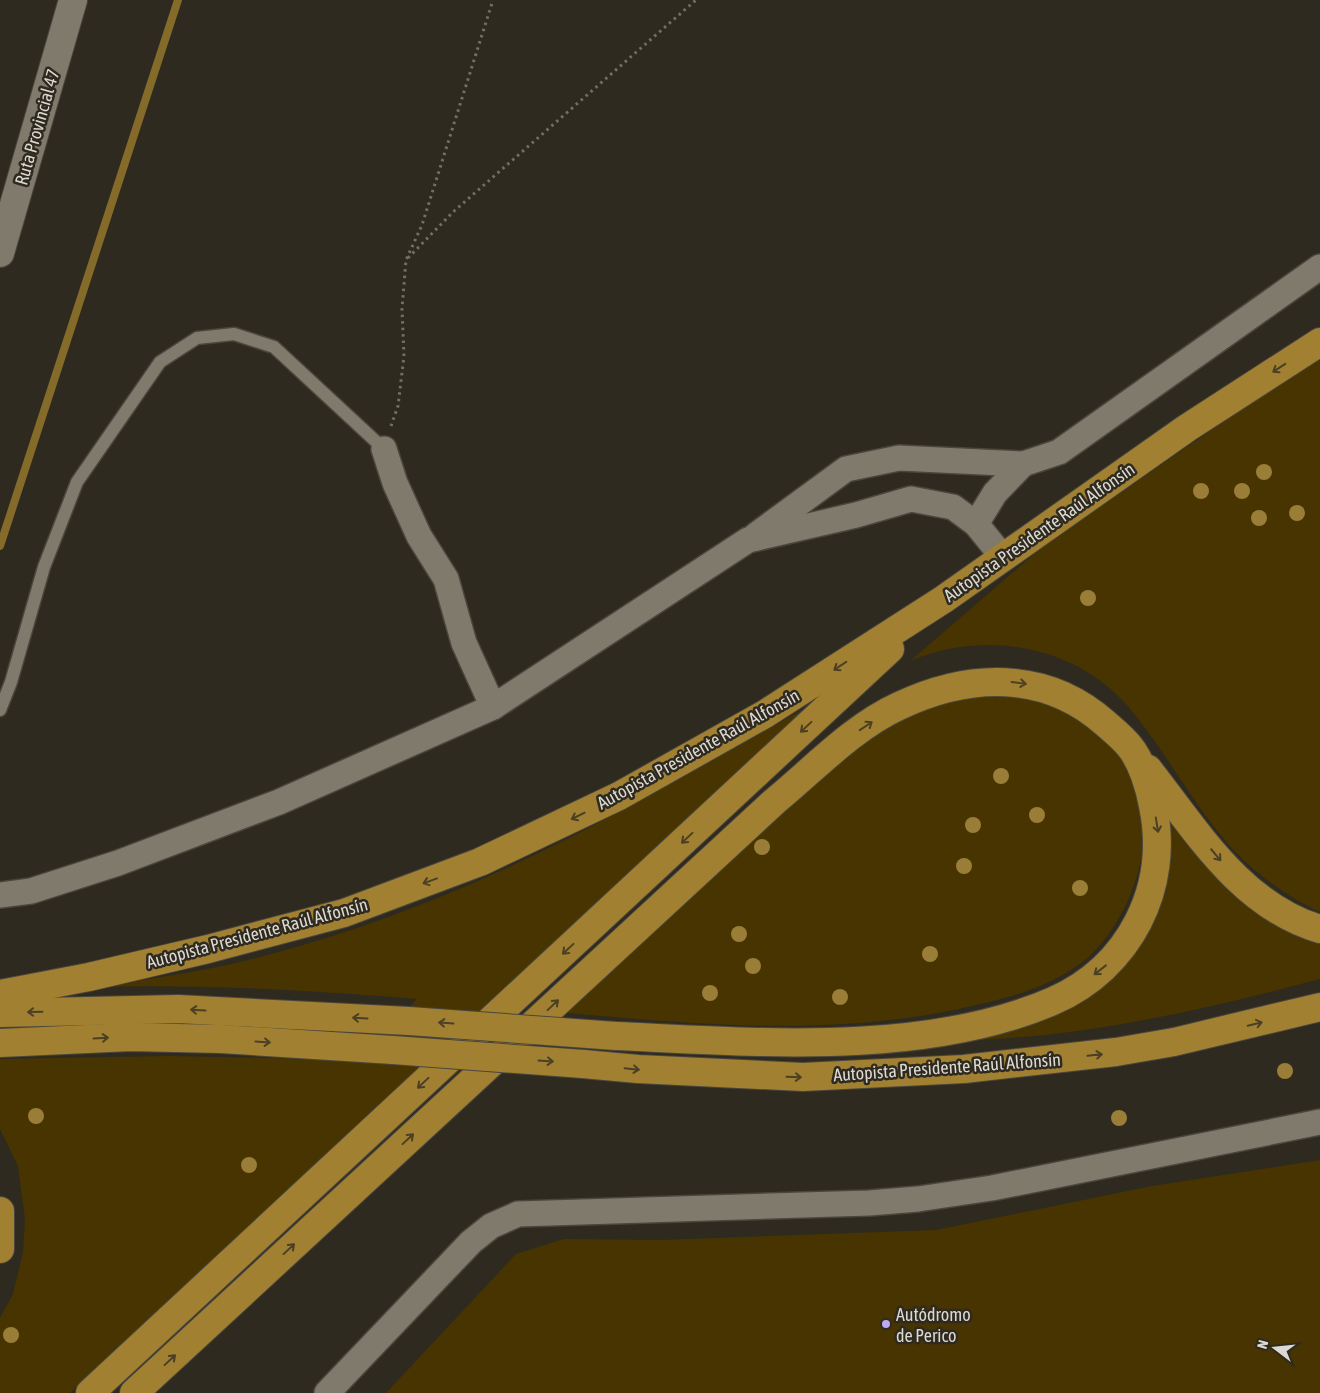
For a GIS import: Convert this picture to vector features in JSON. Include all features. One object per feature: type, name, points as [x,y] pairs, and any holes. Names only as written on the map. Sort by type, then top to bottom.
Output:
[{"type":"highway","name":"Autopista Presidente Raúl Alfonsín","points":[[0,994],[90,977],[208,950],[335,915],[480,862],[619,796],[765,714],[944,599],[1002,556],[1187,428],[1320,342]]},
{"type":"highway","points":[[90,1393],[944,599]]},
{"type":"highway","points":[[134,1393],[775,801],[862,728],[897,706],[933,692],[962,684],[1008,682],[1032,685],[1060,693],[1085,705],[1132,748],[1214,853],[1250,891],[1288,916],[1320,928]]},
{"type":"highway","points":[[0,1013],[178,1009],[409,1021],[616,1036],[771,1044],[889,1038],[984,1023],[1021,1013],[1056,1000],[1081,984],[1109,962],[1131,935],[1147,905],[1157,868],[1158,830],[1150,791],[1132,748]]},
{"type":"highway","name":"Autopista Presidente Raúl Alfonsín","points":[[0,1043],[131,1036],[222,1039],[638,1069],[803,1077],[964,1069],[1116,1052],[1232,1029],[1320,1007]]},
{"type":"highway","points":[[0,1211],[0,1249]]},
{"type":"street","name":"Ruta Provincial 47","points":[[0,253],[73,0]]},
{"type":"street","points":[[0,895],[31,890],[118,863],[252,812],[493,707],[748,540],[846,469],[899,458],[1023,464],[1059,452],[1320,267]]},
{"type":"street","points":[[384,449],[395,484],[420,536],[446,579],[464,642],[493,707]]},
{"type":"street","points":[[976,524],[995,493],[1023,464]]},
{"type":"street","points":[[748,540],[911,499],[953,507],[976,524],[1002,556]]},
{"type":"street","points":[[327,1393],[471,1242],[491,1226],[518,1214],[869,1203],[918,1199],[992,1188],[1320,1122]]},
{"type":"lane","points":[[0,710],[11,682],[44,568],[77,482],[160,362],[198,338],[234,334],[274,347],[384,449]]},
{"type":"path","points":[[384,449],[398,406],[404,356],[402,310],[406,260],[422,225],[492,0]]},
{"type":"path","points":[[406,260],[453,212],[696,0]]},
{"type":"shaded area","points":[[1320,358],[1320,912],[1283,891],[1238,855],[1203,812],[1131,710],[1109,688],[1085,670],[1058,657],[1029,649],[999,645],[969,646],[939,651],[910,661],[1039,550],[1243,408]]},
{"type":"shaded area","points":[[1013,693],[1046,701],[1074,713],[1115,750],[1128,769],[1137,792],[1142,818],[1143,841],[1134,886],[1119,918],[1099,946],[1083,962],[1051,981],[1002,999],[923,1016],[869,1022],[762,1026],[708,1024],[546,1011],[856,744],[893,721],[944,700]]},
{"type":"shaded area","points":[[825,697],[510,984],[70,1393],[0,1393],[0,1318],[13,1294],[23,1252],[25,1219],[18,1166],[0,1129],[0,1059],[170,1056],[357,1060],[417,999],[255,989],[173,986],[92,987],[190,972],[280,952],[366,925],[450,893],[546,849],[640,801]]},
{"type":"shaded area","points":[[1165,806],[1320,942],[1320,979],[1235,1001],[1105,1027],[1062,1033],[974,1040],[1038,1022],[1062,1009],[1111,976]]},
{"type":"shaded area","name":"Autódromo de Perico","points":[[1320,1160],[1320,1393],[386,1393],[516,1254],[564,1239],[661,1240],[936,1230],[1152,1186]]},
{"type":"waterway","points":[[0,546],[178,0]]},
{"type":"place","name":"Autódromo de Perico","points":[[886,1324]]}]
